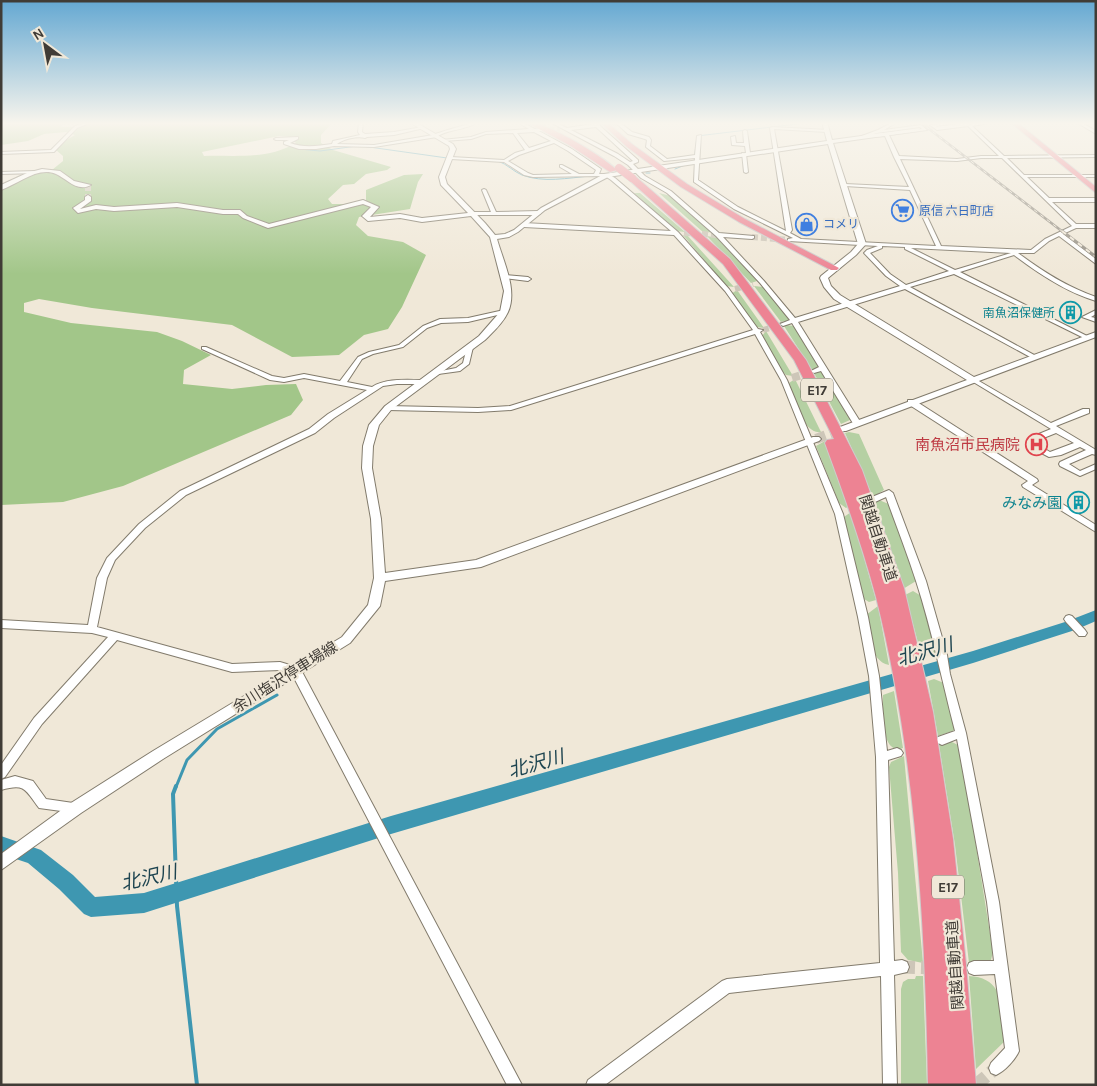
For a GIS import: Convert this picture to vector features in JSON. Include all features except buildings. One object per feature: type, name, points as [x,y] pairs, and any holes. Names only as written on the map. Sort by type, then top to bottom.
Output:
[{"type":"highway","name":"関越自動車道","points":[[626,173],[700,242],[730,275],[762,317],[792,364],[824,425],[856,504],[905,658],[938,794],[947,874],[963,1085]]},
{"type":"highway","points":[[665,173],[721,210],[834,268]]},
{"type":"highway","points":[[1074,173],[1096,191]]},
{"type":"highway","name":"関越自動車道","points":[[913,693],[935,962],[941,1085]]},
{"type":"main road","points":[[1,188],[35,173]]},
{"type":"main road","points":[[59,173],[72,182],[88,185]]},
{"type":"main road","points":[[444,173],[442,177],[444,185],[483,224],[493,237],[508,291],[504,312]]},
{"type":"main road","points":[[493,237],[507,236],[538,213],[606,175],[626,173]]},
{"type":"main road","points":[[841,173],[862,244],[852,256],[834,268],[824,278],[828,287],[848,304],[972,379]]},
{"type":"main road","points":[[88,197],[88,201],[76,208],[78,211],[96,207],[114,209],[177,205],[223,212],[240,212],[268,226],[363,202],[376,208],[365,216],[368,218],[400,216],[422,220],[473,214]]},
{"type":"main road","name":"余川塩沢停車場線","points":[[1,863],[76,808],[158,755],[346,640],[374,606],[380,578],[376,519],[367,468],[368,446],[374,425],[388,408],[494,326],[504,312]]},
{"type":"main road","points":[[843,429],[910,402],[1096,334]]},
{"type":"main road","points":[[380,578],[477,564],[813,441]]},
{"type":"street","points":[[524,173],[533,176],[606,175],[628,191],[676,233],[727,290],[760,331],[788,379],[813,441],[840,514],[874,676],[882,757],[890,1085]]},
{"type":"street","points":[[573,173],[579,176]]},
{"type":"street","points":[[626,173],[643,177],[670,192],[718,235],[762,282],[794,321],[856,424]]},
{"type":"street","points":[[696,173],[696,181],[736,208],[802,241]]},
{"type":"street","points":[[779,173],[789,230],[787,233]]},
{"type":"street","points":[[903,173],[939,248]]},
{"type":"street","points":[[1019,173],[1075,226]]},
{"type":"street","points":[[1023,176],[1096,176]]},
{"type":"street","points":[[845,186],[911,189]]},
{"type":"street","points":[[484,190],[494,214]]},
{"type":"street","points":[[1048,200],[1096,200]]},
{"type":"street","points":[[473,214],[538,213]]},
{"type":"street","points":[[524,225],[684,233]]},
{"type":"street","points":[[790,240],[1032,252],[1047,240],[1075,226],[1096,226]]},
{"type":"street","points":[[1059,234],[1096,262]]},
{"type":"street","points":[[718,235],[752,237]]},
{"type":"street","points":[[887,245],[867,253],[888,275],[904,286],[1034,357]]},
{"type":"street","points":[[902,246],[1086,337]]},
{"type":"street","points":[[783,324],[1014,252]]},
{"type":"street","points":[[1014,252],[1031,266],[1072,290],[1096,299]]},
{"type":"street","points":[[505,277],[528,279]]},
{"type":"street","points":[[753,284],[762,282]]},
{"type":"street","points":[[727,290],[735,289]]},
{"type":"street","points":[[343,382],[360,358],[371,353],[400,346],[426,327],[450,320],[468,320],[504,312]]},
{"type":"street","points":[[1096,312],[1085,317],[1096,320]]},
{"type":"street","points":[[388,408],[478,410],[511,408],[760,331]]},
{"type":"street","points":[[204,348],[270,378],[284,380],[304,376],[373,389]]},
{"type":"street","points":[[814,371],[824,368]]},
{"type":"street","points":[[972,379],[1093,452]]},
{"type":"street","points":[[92,629],[102,578],[111,558],[142,526],[183,492],[312,431],[331,416],[381,384],[422,382]]},
{"type":"street","points":[[910,402],[1034,481],[1026,485],[1096,529]]},
{"type":"street","points":[[1079,444],[1049,455],[1031,444],[1032,440],[1086,411]]},
{"type":"street","points":[[1093,452],[1064,464],[1080,474],[1096,466]]},
{"type":"street","points":[[875,499],[889,494],[921,581],[961,733],[993,902],[1012,1052],[996,1068]]},
{"type":"street","points":[[840,514],[850,509]]},
{"type":"street","points":[[1068,619],[1082,633]]},
{"type":"street","points":[[1,624],[92,629],[232,668],[280,666],[296,671],[515,1085]]},
{"type":"street","points":[[1,774],[38,721],[115,636]]},
{"type":"street","points":[[942,740],[961,733]]},
{"type":"street","points":[[882,757],[897,753]]},
{"type":"street","points":[[1,785],[14,781],[29,785],[43,804],[76,808]]},
{"type":"street","points":[[974,968],[1000,967]]},
{"type":"street","points":[[593,1085],[727,986],[887,968],[902,968]]},
{"type":"green space","points":[[41,173],[373,173],[366,174],[354,184],[343,185],[328,199],[332,204],[345,204],[366,201],[366,190],[404,175],[423,174],[418,182],[410,209],[359,217],[356,225],[368,236],[403,242],[426,255],[402,307],[388,329],[364,335],[339,355],[292,357],[232,325],[92,308],[39,299],[24,303],[24,312],[71,323],[157,332],[182,341],[211,355],[184,370],[183,384],[232,389],[296,384],[303,400],[291,415],[123,486],[63,502],[1,505],[1,189],[31,175]]},
{"type":"green space","points":[[634,193],[640,193],[685,232],[676,231]]},
{"type":"green space","points":[[659,193],[671,196],[711,232],[704,233]]},
{"type":"green space","points":[[683,235],[687,235],[734,287],[726,286]]},
{"type":"green space","points":[[707,236],[718,238],[757,281],[751,283]]},
{"type":"green space","points":[[754,286],[763,287],[790,320],[781,322]]},
{"type":"green space","points":[[737,290],[764,328],[757,327],[731,294]]},
{"type":"green space","points":[[784,326],[794,326],[820,367],[812,370]]},
{"type":"green space","points":[[766,331],[793,376],[786,375],[780,369],[762,336]]},
{"type":"green space","points":[[822,372],[850,420],[841,424],[814,373]]},
{"type":"green space","points":[[795,379],[821,432],[810,428],[801,416],[789,388],[791,387],[789,383]]},
{"type":"green space","points":[[845,433],[859,434],[884,490],[873,497]]},
{"type":"green space","points":[[825,441],[849,506],[846,508],[839,503],[816,446]]},
{"type":"green space","points":[[879,500],[891,505],[916,581],[903,589],[875,502]]},
{"type":"green space","points":[[851,512],[876,600],[869,602],[864,599],[844,522],[844,517]]},
{"type":"green space","points":[[913,591],[923,597],[938,652],[922,657],[905,595]]},
{"type":"green space","points":[[878,606],[889,665],[878,658],[874,652],[870,637],[866,615]]},
{"type":"green space","points":[[934,679],[944,683],[955,730],[938,736],[928,681]]},
{"type":"green space","points":[[894,691],[903,748],[896,749],[890,745],[884,730],[883,720],[883,695]]},
{"type":"green space","points":[[950,741],[960,746],[993,952],[991,960],[986,962],[969,963],[955,845],[939,745]]},
{"type":"green space","points":[[904,756],[923,963],[908,960],[901,952],[898,873],[889,767],[891,762]]},
{"type":"green space","points":[[916,976],[923,976],[927,1085],[901,1085],[901,989],[903,982],[908,979],[915,979]]},
{"type":"green space","points":[[969,976],[981,978],[996,989],[1002,1008],[1006,1040],[976,1069]]},
{"type":"waterway","points":[[517,173],[538,179],[590,176]]},
{"type":"waterway","points":[[612,176],[621,175]]},
{"type":"waterway","name":"北沢川","points":[[1,845],[34,856],[66,882],[91,907],[144,903],[391,825],[973,657],[1070,626],[1096,615]]},
{"type":"waterway","points":[[176,787],[187,760],[217,729],[277,695]]},
{"type":"waterway","points":[[176,786],[173,794],[177,906],[197,1085]]},
{"type":"tunnel","points":[[88,185],[88,197]]},
{"type":"tunnel","points":[[684,233],[718,235]]},
{"type":"tunnel","points":[[752,237],[790,240]]},
{"type":"tunnel","points":[[735,289],[753,284]]},
{"type":"tunnel","points":[[763,330],[783,324]]},
{"type":"tunnel","points":[[792,378],[811,372],[808,373]]},
{"type":"tunnel","points":[[816,439],[843,429]]},
{"type":"tunnel","points":[[902,967],[936,968]]},
{"type":"tunnel","points":[[976,1085],[996,1068]]},
{"type":"railway","points":[[986,173],[1063,232]]},
{"type":"railway","points":[[1062,231],[1096,257]]},
{"type":"place","name":"原信 六日町店","points":[[903,211]]},
{"type":"place","name":"コメリ","points":[[807,224]]},
{"type":"place","name":"南魚沼保健所","points":[[1071,313]]},
{"type":"place","name":"南魚沼市民病院","points":[[1036,445]]},
{"type":"place","name":"みなみ園","points":[[1078,503]]}]
